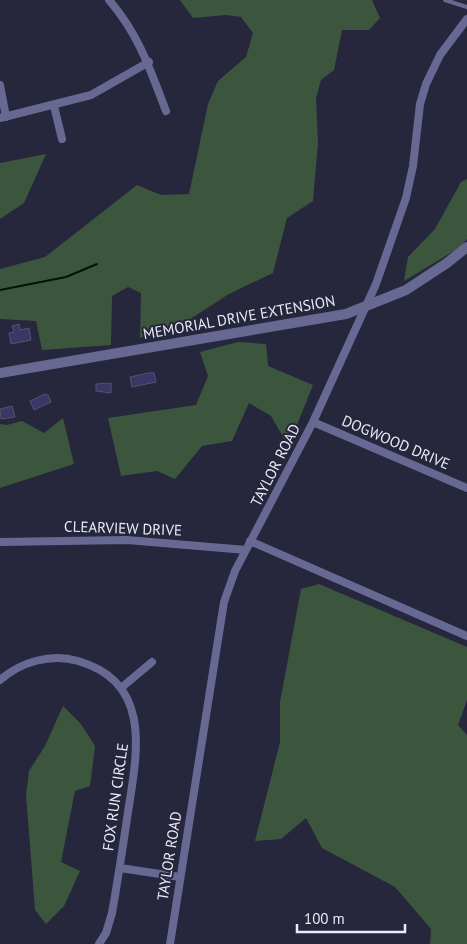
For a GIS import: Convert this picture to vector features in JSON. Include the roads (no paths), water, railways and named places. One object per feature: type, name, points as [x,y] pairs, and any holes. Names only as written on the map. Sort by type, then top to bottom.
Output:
[{"type":"street","points":[[109,0],[129,25],[149,62],[166,110]]},
{"type":"street","name":"TAYLOR ROAD","points":[[170,944],[220,618],[229,586],[313,422],[388,253],[406,198],[413,166],[420,104],[426,84],[440,55],[467,19]]},
{"type":"street","points":[[0,85],[3,117],[54,106],[91,95],[149,62]]},
{"type":"street","points":[[54,106],[62,139]]},
{"type":"street","name":"MEMORIAL DRIVE EXTENSION","points":[[0,373],[346,314],[390,298],[422,281],[467,247]]},
{"type":"street","name":"DOGWOOD DRIVE","points":[[313,422],[467,488]]},
{"type":"street","name":"CLEARVIEW DRIVE","points":[[0,542],[127,540],[246,550]]},
{"type":"street","points":[[250,542],[467,636]]},
{"type":"street","name":"FOX RUN CIRCLE","points":[[0,680],[15,669],[36,661],[66,659],[96,669],[121,688],[133,713],[138,743],[120,868],[110,919],[99,944]]},
{"type":"street","points":[[121,688],[152,662]]},
{"type":"street","name":"FOX RUN CIRCLE","points":[[120,868],[180,877]]},
{"type":"lane","points":[[445,0],[467,7]]},
{"type":"waterway","points":[[0,290],[66,277],[97,264]]}]
